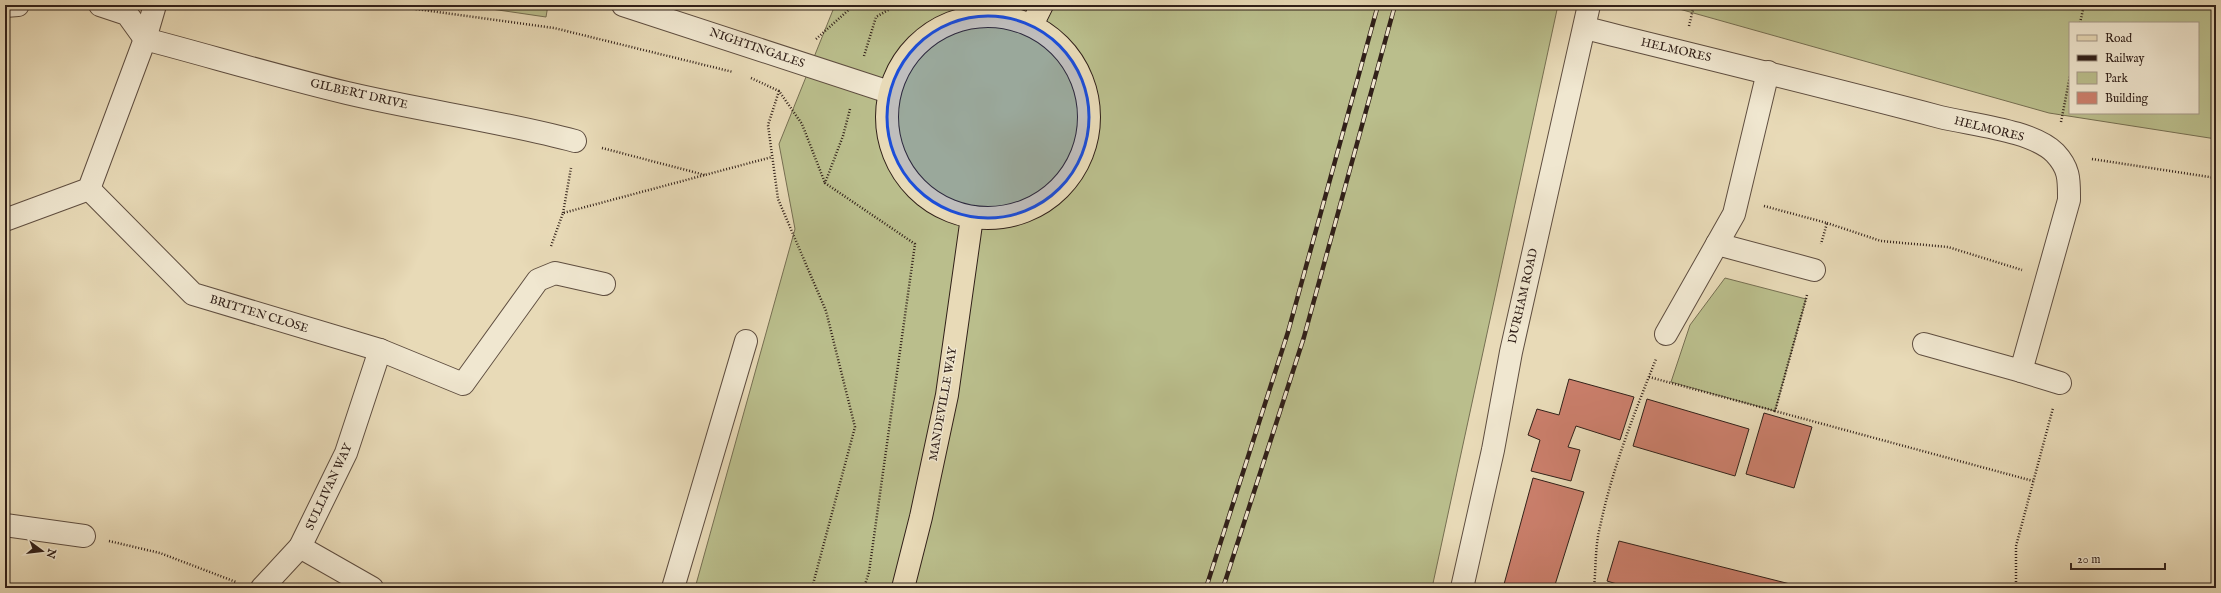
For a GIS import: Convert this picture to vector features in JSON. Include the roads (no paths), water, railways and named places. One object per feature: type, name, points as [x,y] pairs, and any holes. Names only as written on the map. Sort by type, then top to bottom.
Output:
[{"type":"main road","points":[[1032,25],[1042,5]]},
{"type":"main road","points":[[985,15],[1009,17],[1032,25],[1058,44],[1077,68],[1087,97],[1089,124],[1084,150],[1072,173],[1051,196],[1025,212],[999,218],[972,218],[952,212],[930,200],[910,182],[895,157],[887,126],[889,92],[899,66],[914,47],[939,28],[962,18],[985,15]]},
{"type":"main road","name":"MANDEVILLE WAY","points":[[903,588],[921,517],[947,395],[972,218]]},
{"type":"street","points":[[5,6],[18,5]]},
{"type":"street","points":[[100,5],[127,14],[145,39]]},
{"type":"street","points":[[5,220],[89,189],[145,39],[155,5]]},
{"type":"street","name":"NIGHTINGALES","points":[[624,5],[889,92]]},
{"type":"street","name":"DURHAM ROAD","points":[[1462,588],[1493,450],[1512,344],[1589,5]]},
{"type":"street","name":"HELMORES","points":[[1584,28],[1768,72],[1947,119],[2010,132],[2038,142],[2055,153],[2069,174],[2068,200],[2021,371]]},
{"type":"street","name":"GILBERT DRIVE","points":[[145,39],[347,93],[444,113],[525,127],[575,141]]},
{"type":"street","points":[[1666,334],[1734,214],[1768,72]]},
{"type":"street","name":"BRITTEN CLOSE","points":[[89,189],[193,294],[380,350],[463,384],[538,280],[555,273],[604,284]]},
{"type":"street","points":[[1717,244],[1814,270]]},
{"type":"street","points":[[673,588],[746,341]]},
{"type":"street","points":[[1924,344],[2060,383]]},
{"type":"street","name":"SULLIVAN WAY","points":[[252,587],[300,547],[346,453],[380,350]]},
{"type":"street","points":[[5,525],[84,536]]},
{"type":"street","points":[[300,547],[372,588]]},
{"type":"railway","points":[[1206,588],[1288,332],[1378,5]]},
{"type":"railway","points":[[1223,588],[1304,337],[1395,5]]}]
